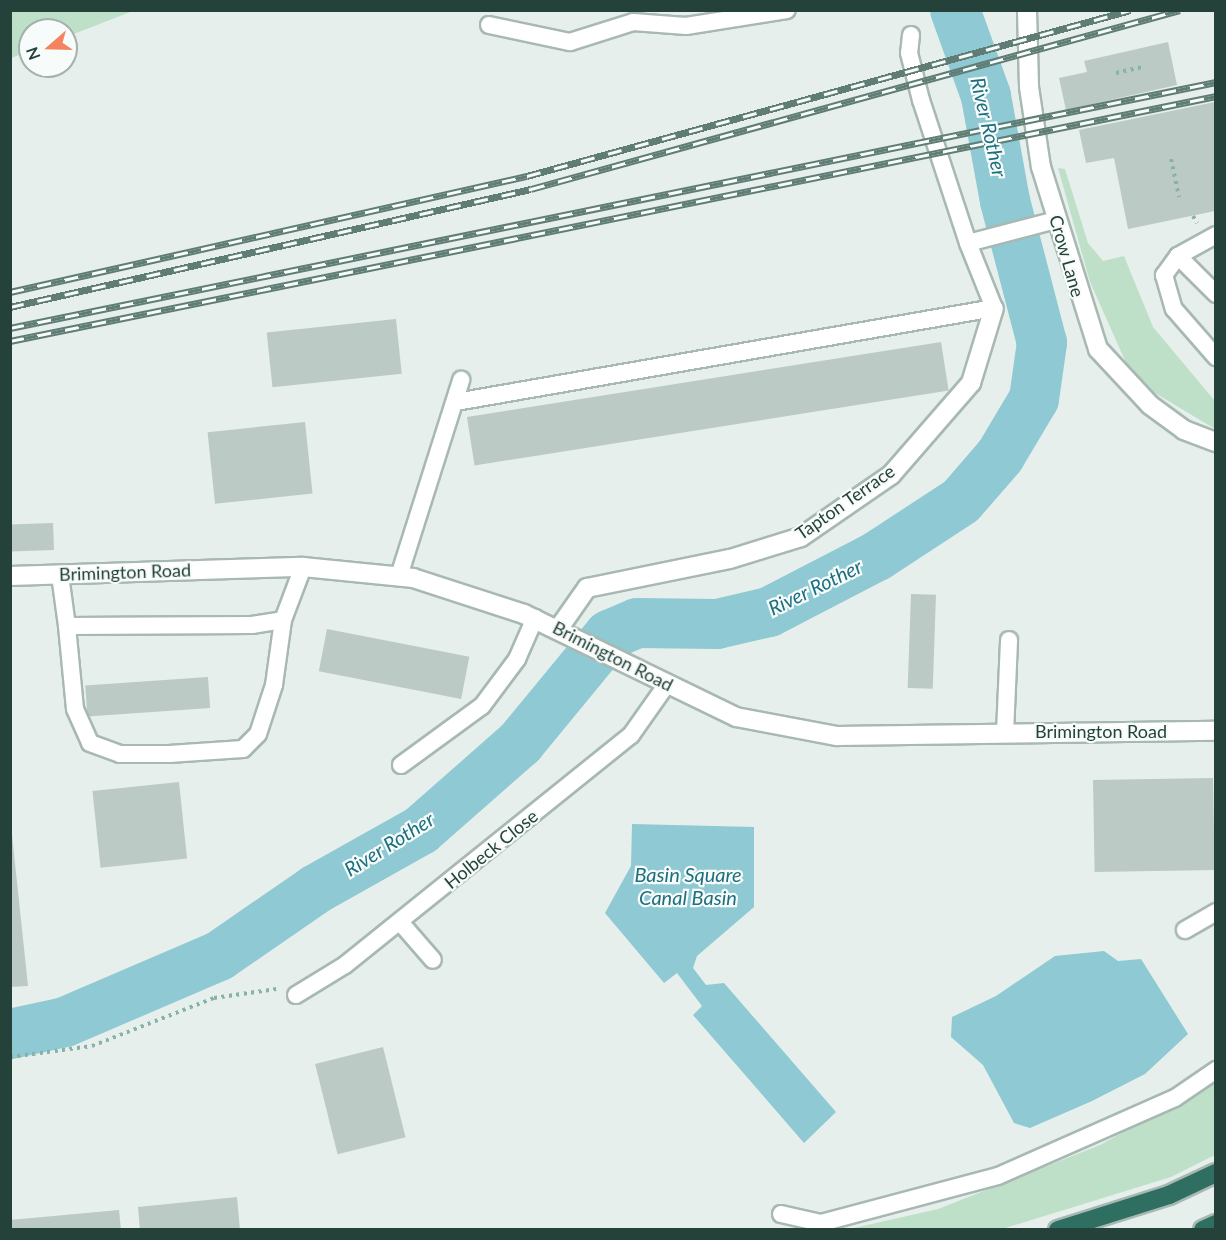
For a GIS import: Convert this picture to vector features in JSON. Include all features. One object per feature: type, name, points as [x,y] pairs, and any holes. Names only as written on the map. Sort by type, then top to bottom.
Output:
[{"type":"highway","points":[[1058,1230],[1169,1195],[1215,1173]]},
{"type":"highway","points":[[1203,1230],[1215,1224]]},
{"type":"main road","name":"Crow Lane","points":[[1027,10],[1032,112],[1049,222],[1098,349],[1150,405],[1184,430],[1215,442]]},
{"type":"main road","name":"Tapton Terrace","points":[[559,628],[587,588],[730,559],[801,537],[891,475],[971,383],[994,308]]},
{"type":"main road","name":"Brimington Road","points":[[10,576],[303,567],[399,576],[446,586],[536,618],[736,717],[837,736],[904,739],[1005,733],[1215,731]]},
{"type":"lane","points":[[489,26],[570,42],[633,22],[787,10]]},
{"type":"lane","points":[[456,402],[994,308],[973,242],[921,100],[909,53],[911,35]]},
{"type":"lane","points":[[973,242],[1049,222]]},
{"type":"lane","points":[[1215,235],[1178,256],[1164,275],[1174,309],[1215,357]]},
{"type":"lane","points":[[1178,256],[1215,294]]},
{"type":"lane","points":[[399,576],[456,402],[461,380]]},
{"type":"lane","points":[[60,574],[75,709],[90,743],[120,754],[169,754],[243,749],[258,734],[274,685],[283,620],[303,567]]},
{"type":"lane","points":[[401,765],[482,706],[517,659],[536,618]]},
{"type":"lane","points":[[67,626],[104,629],[283,620]]},
{"type":"lane","points":[[1005,733],[1009,640]]},
{"type":"lane","name":"Holbeck Close","points":[[296,995],[400,922],[631,735],[667,684]]},
{"type":"lane","points":[[1185,930],[1215,912]]},
{"type":"lane","points":[[400,922],[433,960]]},
{"type":"lane","points":[[781,1214],[821,1223],[998,1176],[1175,1098],[1215,1070]]},
{"type":"path","points":[[1116,73],[1143,67]]},
{"type":"path","points":[[1171,159],[1179,197]]},
{"type":"path","points":[[10,1057],[92,1046],[214,998],[278,988],[296,995]]},
{"type":"green space","points":[[11,10],[133,10],[78,32],[78,18],[18,18],[18,55],[11,58]]},
{"type":"green space","points":[[1058,168],[1065,169],[1088,243],[1103,261],[1124,256],[1153,327],[1215,401],[1215,429],[1150,390],[1127,365],[1090,282]]},
{"type":"green space","points":[[1215,1081],[1215,1155],[1171,1177],[1002,1229],[845,1230],[938,1209],[1100,1145]]},
{"type":"water","name":"Basin Square Canal Basin","points":[[632,824],[754,827],[754,907],[697,956],[693,968],[706,985],[724,983],[836,1112],[804,1143],[693,1015],[702,1006],[677,973],[664,983],[605,913],[631,866]]},
{"type":"water","points":[[1104,951],[1118,961],[1141,959],[1188,1034],[1145,1074],[1092,1101],[1030,1128],[1014,1123],[983,1065],[951,1037],[952,1017],[996,996],[1055,956]]},
{"type":"building","points":[[1168,42],[1177,85],[1066,110],[1059,78],[1087,72],[1084,61]]},
{"type":"building","points":[[1215,102],[1215,211],[1128,229],[1114,158],[1086,163],[1079,130]]},
{"type":"building","points":[[396,319],[402,374],[272,387],[267,333]]},
{"type":"building","points":[[941,342],[949,390],[475,465],[467,417]]},
{"type":"building","points":[[305,422],[313,494],[215,504],[208,432]]},
{"type":"building","points":[[53,523],[54,550],[11,551],[10,525]]},
{"type":"building","points":[[911,594],[936,595],[933,689],[908,688]]},
{"type":"building","points":[[327,629],[469,657],[461,699],[319,671]]},
{"type":"building","points":[[208,677],[210,708],[87,717],[85,686]]},
{"type":"building","points":[[1213,778],[1215,870],[1095,872],[1093,780]]},
{"type":"building","points":[[179,782],[187,859],[101,868],[92,791]]},
{"type":"building","points":[[10,816],[28,986],[10,987]]},
{"type":"building","points":[[383,1047],[405,1137],[338,1154],[315,1064]]},
{"type":"building","points":[[237,1197],[240,1230],[140,1230],[138,1207]]},
{"type":"building","points":[[119,1210],[121,1230],[11,1230],[10,1220]]},
{"type":"waterway","name":"River Rother","points":[[10,1034],[65,1022],[219,956],[316,889],[421,830],[520,743],[609,635],[637,623],[717,624],[769,612],[877,556],[961,501],[1000,456],[1034,399],[1042,343],[1005,201],[986,96],[955,10]]},
{"type":"railway","points":[[10,292],[527,176],[1131,10]]},
{"type":"railway","points":[[10,307],[531,189],[1180,10]]},
{"type":"railway","points":[[10,328],[1216,82]]},
{"type":"railway","points":[[10,341],[1216,96]]}]
